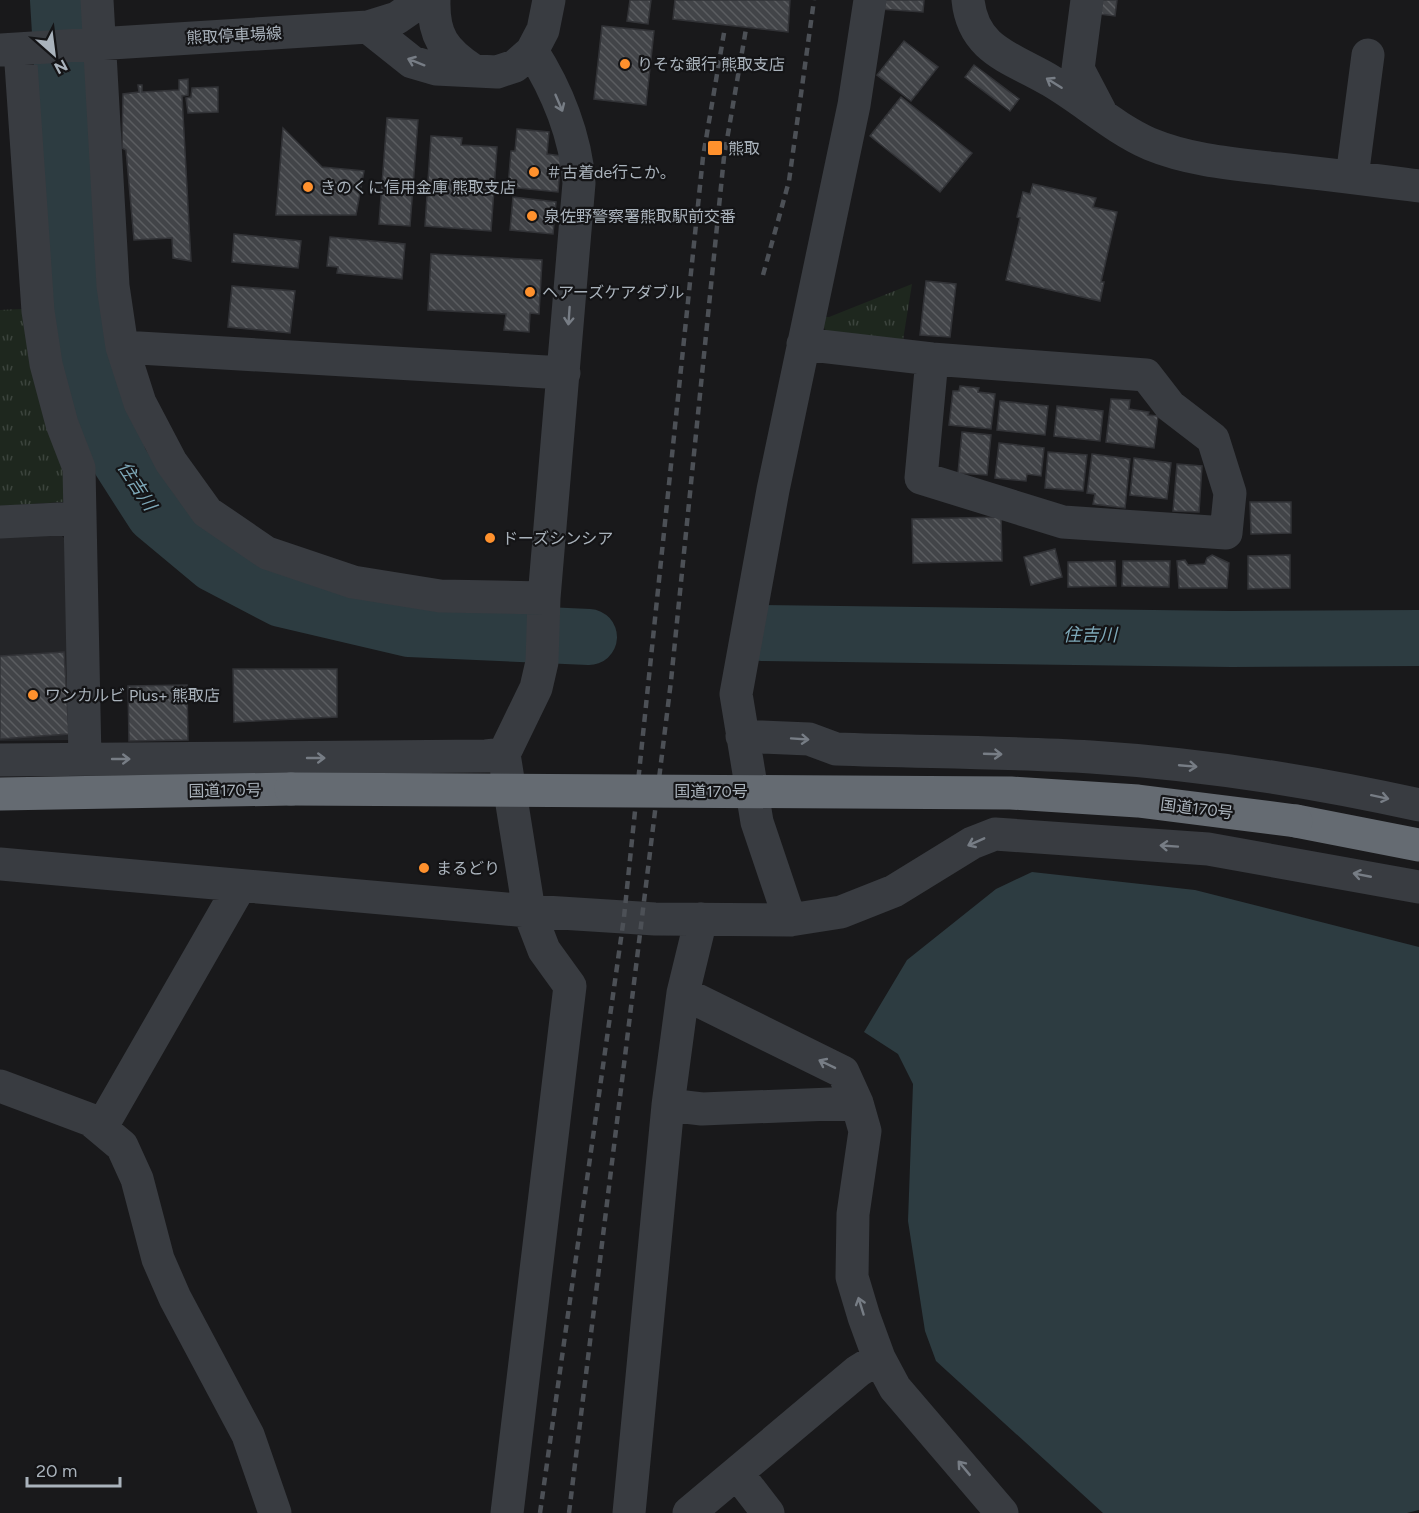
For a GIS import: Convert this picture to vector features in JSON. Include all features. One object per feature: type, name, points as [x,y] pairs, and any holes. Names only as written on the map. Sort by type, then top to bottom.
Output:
[{"type":"highway","name":"国道170号","points":[[0,794],[291,789],[1011,793],[1138,801],[1296,821],[1419,845]]},
{"type":"street","points":[[97,0],[113,286],[122,347],[140,403],[171,462],[207,512],[267,553],[353,582],[440,596],[544,597]]},
{"type":"street","name":"熊取停車場線","points":[[10,49],[368,27],[397,18],[423,0]]},
{"type":"street","points":[[434,0],[438,36],[451,56],[473,70]]},
{"type":"street","points":[[368,27],[412,62],[436,69],[497,72],[515,66],[532,51],[543,30],[549,0]]},
{"type":"street","points":[[790,920],[757,822],[736,694],[755,579],[854,105],[870,0]]},
{"type":"street","points":[[968,0],[970,13],[979,35],[1000,54],[1050,80],[1119,128],[1152,145],[1212,161],[1419,186]]},
{"type":"street","points":[[1087,0],[1078,69],[1102,115]]},
{"type":"street","points":[[10,49],[38,311],[46,364],[56,404],[80,468],[85,759]]},
{"type":"street","points":[[507,1513],[570,986],[544,950],[529,911],[504,754],[536,688],[542,662],[544,597],[579,183],[577,156],[545,71],[532,51]]},
{"type":"street","points":[[1353,177],[1368,55]]},
{"type":"street","points":[[803,344],[932,359],[1146,375],[1170,405],[1213,439],[1230,494],[1226,533],[1063,522],[921,478],[932,359]]},
{"type":"street","points":[[122,347],[564,373]]},
{"type":"street","points":[[0,522],[80,518]]},
{"type":"street","points":[[742,736],[809,739],[836,749],[1091,757],[1197,767],[1343,789],[1419,805]]},
{"type":"street","points":[[0,760],[504,754]]},
{"type":"street","points":[[0,864],[529,911],[701,919],[790,920],[840,912],[894,891],[972,843],[995,834],[1208,849],[1419,887]]},
{"type":"street","points":[[100,1128],[240,886]]},
{"type":"street","points":[[629,1513],[668,1105],[683,993],[701,919]]},
{"type":"street","points":[[683,993],[843,1072],[857,1102],[865,1131],[853,1214],[852,1276],[879,1358],[895,1388],[1002,1513]]},
{"type":"street","points":[[0,1086],[82,1117],[122,1146],[137,1179],[158,1259],[175,1298],[248,1435],[275,1513]]},
{"type":"street","points":[[668,1105],[702,1109],[857,1102]]},
{"type":"street","points":[[689,1513],[858,1371],[879,1358]]},
{"type":"street","points":[[736,1473],[768,1513]]},
{"type":"shaded area","points":[[58,532],[68,542],[73,740],[0,741],[0,535]]},
{"type":"shaded area","points":[[1032,872],[1195,890],[1419,947],[1419,1510],[1407,1513],[1103,1513],[936,1361],[925,1331],[908,1221],[913,1084],[898,1054],[864,1032],[907,960],[996,889]]},
{"type":"green space","points":[[912,284],[903,340],[827,332],[816,317],[829,317]]},
{"type":"green space","points":[[22,309],[68,492],[63,502],[0,506],[0,310]]},
{"type":"building","points":[[630,0],[651,0],[648,24],[627,21]]},
{"type":"building","points":[[675,0],[790,0],[788,32],[673,19]]},
{"type":"building","points":[[882,0],[924,0],[923,12],[880,9]]},
{"type":"building","points":[[1102,0],[1117,0],[1115,16],[1100,14]]},
{"type":"building","points":[[602,26],[654,31],[646,105],[594,99]]},
{"type":"building","points":[[904,41],[938,67],[911,101],[877,75]]},
{"type":"building","points":[[974,65],[1019,99],[1010,111],[965,77]]},
{"type":"building","points":[[188,79],[188,95],[182,96],[191,261],[173,258],[172,238],[134,240],[126,150],[122,148],[123,94],[139,92],[138,85],[142,85],[142,92],[179,90],[179,80]]},
{"type":"building","points":[[218,87],[218,112],[188,113],[186,98],[191,97],[192,88]]},
{"type":"building","points":[[901,97],[972,153],[940,192],[870,136]]},
{"type":"building","points":[[387,118],[418,120],[410,226],[379,224]]},
{"type":"building","points":[[283,128],[322,167],[364,171],[356,215],[276,215]]},
{"type":"building","name":"＃古着de行こか。","points":[[517,129],[549,132],[547,154],[561,156],[558,192],[508,187],[511,151],[515,151]]},
{"type":"building","points":[[431,136],[462,138],[461,145],[497,147],[491,231],[425,226]]},
{"type":"building","points":[[1033,184],[1096,198],[1093,207],[1117,212],[1101,282],[1104,282],[1100,301],[1006,280],[1020,218],[1017,217],[1023,192],[1030,194]]},
{"type":"building","points":[[513,197],[556,202],[553,234],[510,230]]},
{"type":"building","points":[[234,234],[301,241],[298,268],[232,262]]},
{"type":"building","points":[[330,237],[405,244],[402,279],[337,273],[338,267],[327,266]]},
{"type":"building","points":[[431,254],[542,260],[539,314],[530,313],[529,332],[504,330],[506,314],[428,310]]},
{"type":"building","points":[[926,281],[956,284],[950,337],[920,335]]},
{"type":"building","points":[[232,286],[295,291],[290,333],[228,327]]},
{"type":"building","points":[[960,386],[979,388],[978,392],[995,394],[991,429],[949,425],[953,391],[959,391]]},
{"type":"building","points":[[1111,399],[1130,400],[1129,409],[1158,416],[1154,448],[1106,442]]},
{"type":"building","points":[[1000,401],[1048,406],[1045,435],[997,430]]},
{"type":"building","points":[[1057,406],[1103,411],[1100,441],[1054,436]]},
{"type":"building","points":[[962,432],[991,435],[987,475],[958,473]]},
{"type":"building","points":[[999,443],[1044,448],[1041,476],[1027,474],[1026,481],[995,478]]},
{"type":"building","points":[[1048,452],[1087,455],[1083,491],[1045,488]]},
{"type":"building","points":[[1092,454],[1130,459],[1125,508],[1093,504],[1095,494],[1087,493]]},
{"type":"building","points":[[1134,458],[1171,463],[1167,499],[1130,495]]},
{"type":"building","points":[[1177,464],[1202,466],[1199,512],[1173,511]]},
{"type":"building","points":[[1250,502],[1291,502],[1291,533],[1251,534]]},
{"type":"building","points":[[1001,517],[1002,561],[913,563],[912,519]]},
{"type":"building","points":[[1055,549],[1062,577],[1031,585],[1024,557]]},
{"type":"building","points":[[1212,555],[1229,563],[1227,588],[1179,588],[1177,561],[1185,560],[1188,565],[1205,564],[1207,558]]},
{"type":"building","points":[[1290,555],[1290,588],[1248,589],[1248,556]]},
{"type":"building","points":[[1115,561],[1116,586],[1068,587],[1068,562]]},
{"type":"building","points":[[1123,561],[1170,561],[1169,587],[1122,586]]},
{"type":"building","name":"ワンカルビ Plus+ 熊取店","points":[[64,652],[69,734],[0,739],[0,656]]},
{"type":"building","points":[[233,669],[337,669],[337,717],[234,722]]},
{"type":"building","points":[[187,685],[188,740],[129,741],[128,686]]},
{"type":"waterway","name":"住吉川","points":[[58,0],[75,279],[90,378],[120,461],[154,514],[214,564],[281,599],[409,629],[589,637]]},
{"type":"waterway","name":"住吉川","points":[[762,633],[1232,639],[1419,638]]},
{"type":"railway","points":[[763,275],[789,181],[814,0]]},
{"type":"railway","points":[[540,1513],[624,917],[703,157],[725,27]]},
{"type":"railway","points":[[569,1513],[671,681],[724,157],[746,29]]},
{"type":"place","name":"りそな銀行 熊取支店","points":[[625,64]]},
{"type":"place","name":"熊取","points":[[715,148]]},
{"type":"place","name":"＃古着de行こか。","points":[[534,172]]},
{"type":"place","name":"きのくに信用金庫 熊取支店","points":[[308,187]]},
{"type":"place","name":"泉佐野警察署熊取駅前交番","points":[[532,216]]},
{"type":"place","name":"ヘアーズケアダブル","points":[[530,292]]},
{"type":"place","name":"ドーズシンシア","points":[[490,538]]},
{"type":"place","name":"ワンカルビ Plus+ 熊取店","points":[[33,695]]},
{"type":"place","name":"まるどり","points":[[424,868]]}]
